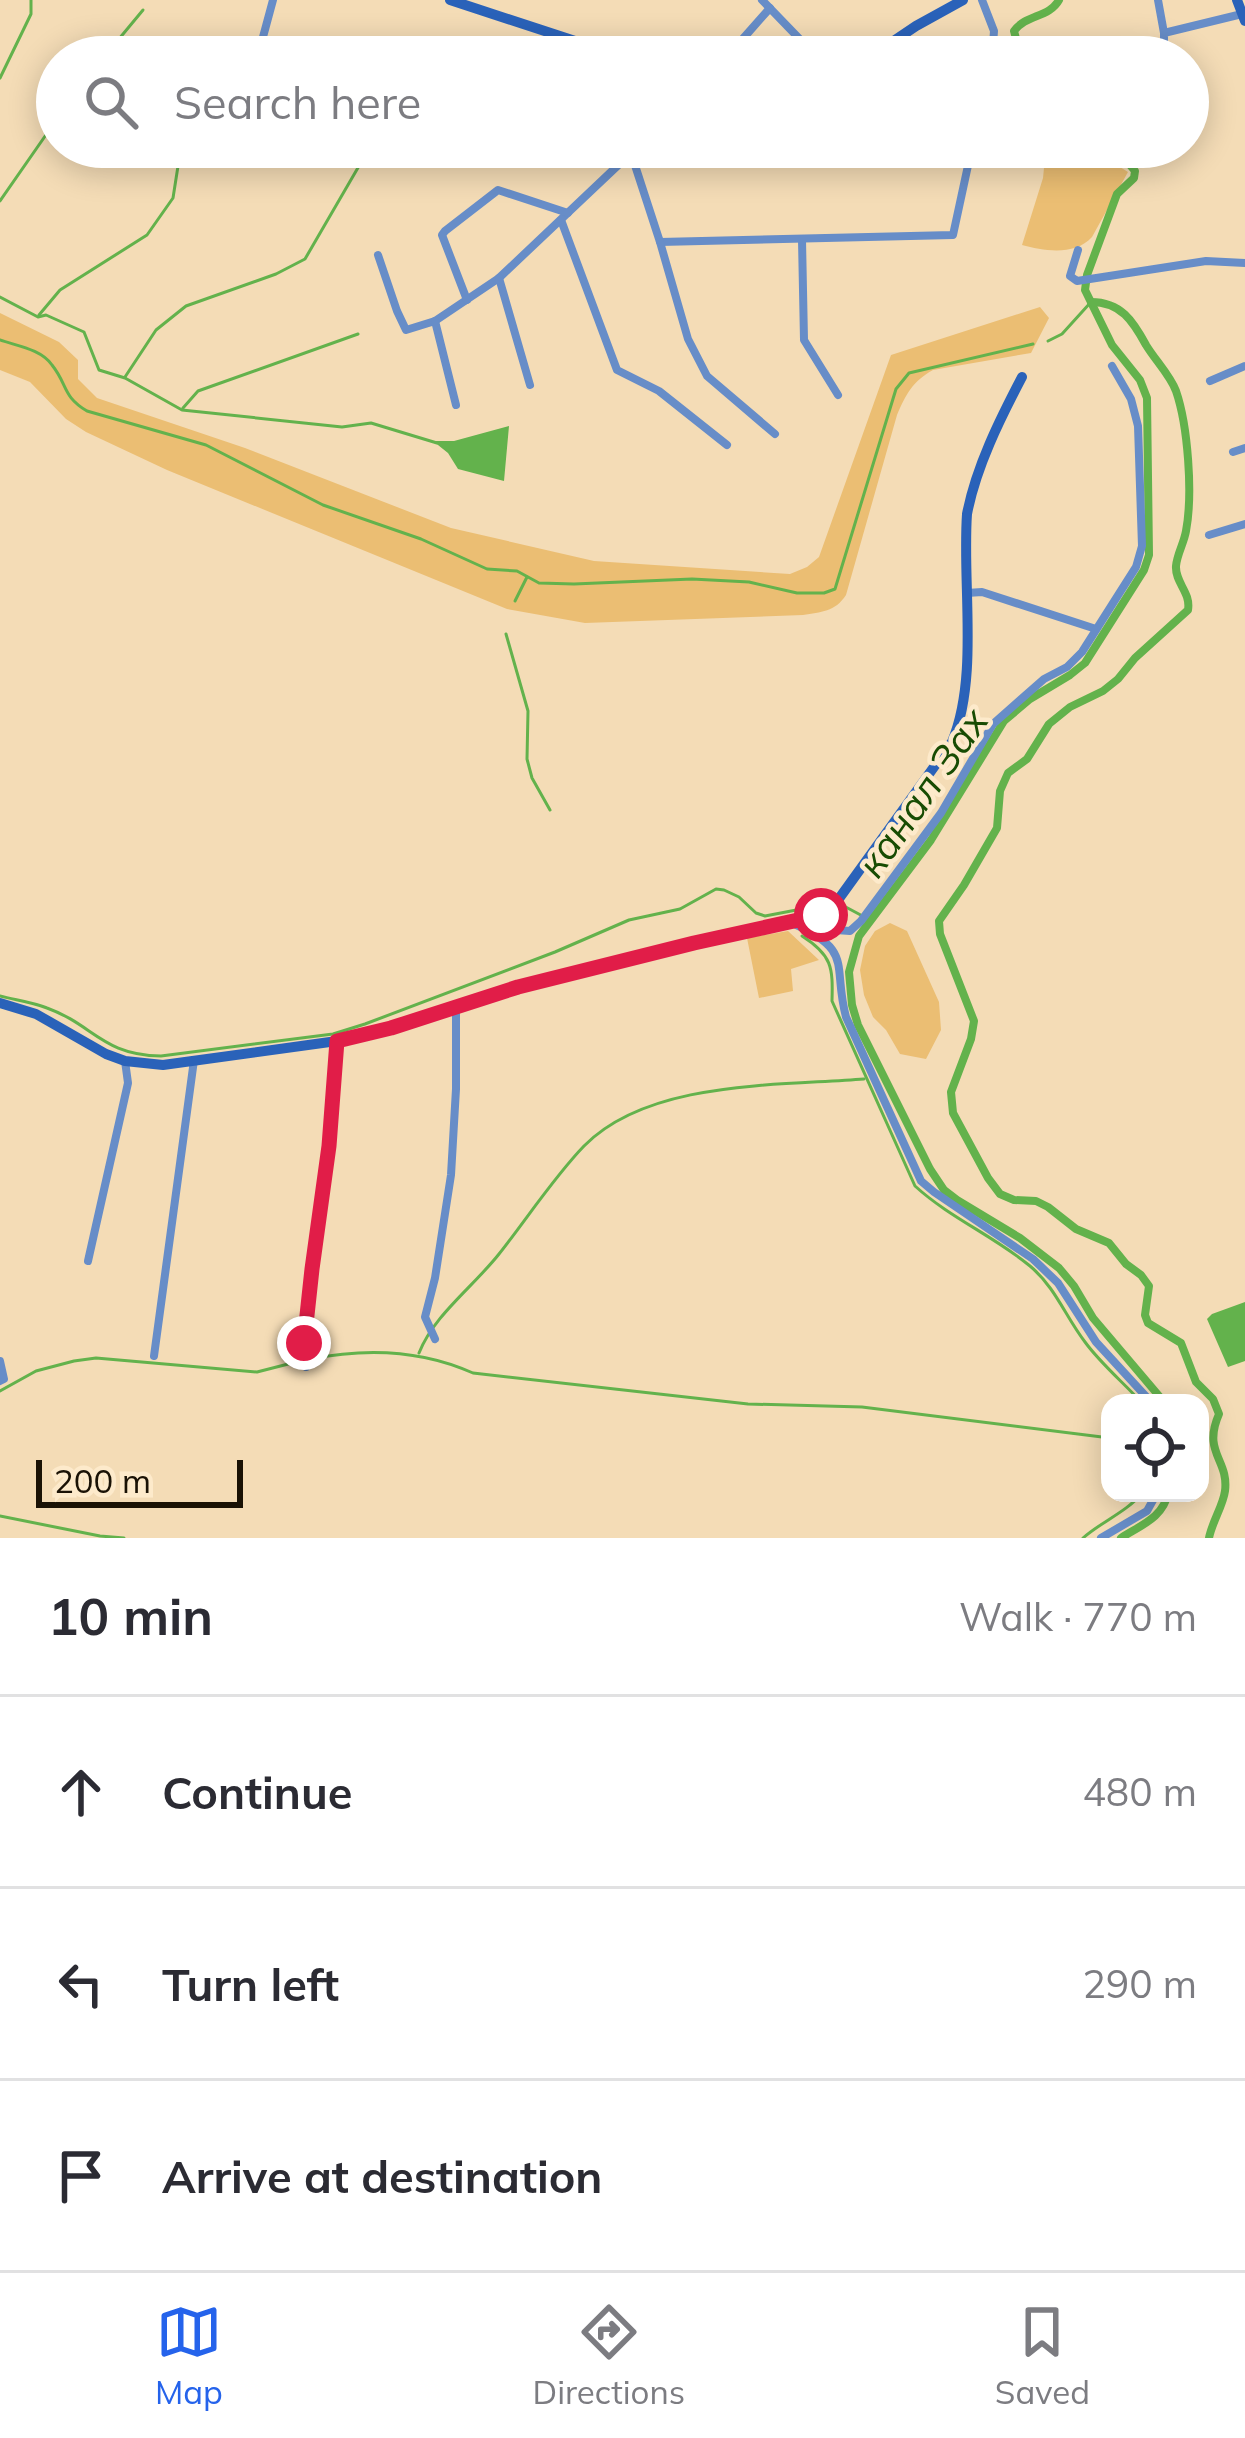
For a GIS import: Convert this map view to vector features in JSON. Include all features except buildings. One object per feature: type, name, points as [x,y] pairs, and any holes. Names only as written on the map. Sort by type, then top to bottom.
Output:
[{"type":"main road","points":[[901,36],[963,0]]},
{"type":"main road","points":[[1237,0],[1244,18]]},
{"type":"main road","points":[[459,1],[562,36]]},
{"type":"main road","points":[[0,1003],[37,1014],[106,1054],[163,1065],[337,1041],[562,976],[790,922],[823,920],[958,728],[966,680],[965,536],[971,494],[1022,376]]},
{"type":"street","points":[[263,36],[273,0]]},
{"type":"street","points":[[982,0],[994,36]]},
{"type":"street","points":[[1158,0],[1164,36]]},
{"type":"street","points":[[745,36],[764,17],[766,4]]},
{"type":"street","points":[[766,4],[797,36]]},
{"type":"street","points":[[1164,33],[1244,18]]},
{"type":"street","points":[[378,255],[406,330],[435,321],[499,278],[616,168]]},
{"type":"street","points":[[637,168],[688,339],[707,376],[775,434]]},
{"type":"street","points":[[660,242],[952,235],[967,168]]},
{"type":"street","points":[[466,300],[442,235],[445,231],[499,190],[565,217],[617,370],[659,391],[728,445]]},
{"type":"street","points":[[802,240],[804,340],[838,395]]},
{"type":"street","points":[[1078,250],[1070,276],[1077,281],[1206,261],[1245,263]]},
{"type":"street","points":[[499,278],[530,385]]},
{"type":"street","points":[[435,321],[455,405]]},
{"type":"street","points":[[812,932],[823,920],[850,931],[862,921],[941,813],[993,724],[1082,652],[1136,567],[1142,546],[1138,426],[1131,400],[1112,365]]},
{"type":"street","points":[[1210,381],[1245,366]]},
{"type":"street","points":[[1233,452],[1245,448]]},
{"type":"street","points":[[1209,535],[1245,524]]},
{"type":"street","points":[[965,593],[982,592],[1097,629]]},
{"type":"street","points":[[790,922],[812,932],[838,958],[846,1017],[921,1180],[1046,1271],[1096,1342],[1144,1394]]},
{"type":"street","points":[[435,1339],[425,1317],[451,1175],[456,1006]]},
{"type":"street","points":[[306,1367],[304,1343],[337,1041]]},
{"type":"street","points":[[154,1356],[194,1060]]},
{"type":"street","points":[[88,1261],[128,1082],[125,1061]]},
{"type":"street","points":[[0,1361],[4,1379],[0,1381]]},
{"type":"street","points":[[1101,1538],[1147,1511],[1152,1502]]},
{"type":"shaded area","points":[[1044,168],[1122,168],[1128,172],[1092,237],[1068,249],[1022,245]]},
{"type":"shaded area","points":[[1040,307],[1049,318],[1031,353],[933,370],[911,389],[897,415],[846,595],[832,608],[803,615],[585,623],[507,609],[167,470],[86,432],[66,419],[30,382],[0,370],[0,313],[59,342],[78,360],[78,379],[97,398],[245,448],[451,528],[594,561],[790,574],[819,557],[891,355]]},
{"type":"shaded area","points":[[509,426],[504,481],[458,469],[433,441],[454,441]]},
{"type":"shaded area","points":[[890,923],[907,931],[939,1002],[941,1030],[926,1059],[900,1054],[873,1017],[864,995],[860,970],[865,946],[875,931]]},
{"type":"shaded area","points":[[788,931],[819,960],[791,969],[793,991],[759,998],[747,938]]},
{"type":"shaded area","points":[[1245,1302],[1245,1361],[1228,1367],[1207,1319]]},
{"type":"waterway","points":[[0,78],[31,14],[31,0]]},
{"type":"waterway","points":[[1015,36],[1014,31],[1059,0]]},
{"type":"waterway","points":[[121,36],[143,10]]},
{"type":"waterway","points":[[0,201],[36,149]]},
{"type":"waterway","points":[[39,315],[60,290],[147,235],[173,198],[178,168]]},
{"type":"waterway","points":[[125,377],[156,330],[186,306],[305,259],[358,168]]},
{"type":"waterway","name":"канал Зах","points":[[1132,168],[1134,178],[1117,194],[1085,290],[1112,345],[1140,380],[1147,398],[1149,555],[1144,570],[1085,663],[1004,721],[931,840],[859,936],[849,972],[858,1025],[944,1190],[1059,1268],[1093,1318],[1157,1394]]},
{"type":"waterway","points":[[0,297],[38,317],[46,315],[84,332],[99,370],[125,378],[182,410],[342,427],[371,423],[437,443]]},
{"type":"waterway","points":[[1048,341],[1062,334],[1091,302]]},
{"type":"waterway","points":[[1091,302],[1125,314],[1176,391],[1189,480],[1186,531],[1176,566],[1188,610],[1118,679],[1049,724],[1027,759],[1008,773],[1000,791],[997,828],[939,921],[974,1021],[951,1092],[953,1113],[1000,1194],[1036,1201],[1076,1229],[1109,1243],[1149,1286],[1148,1323],[1181,1343],[1196,1382],[1213,1399],[1219,1414],[1213,1438],[1225,1491],[1209,1538]]},
{"type":"waterway","points":[[183,408],[198,391],[358,334]]},
{"type":"waterway","points":[[0,340],[42,355],[69,395],[87,411],[206,445],[323,505],[421,539],[487,569],[517,571],[539,583],[692,579],[749,582],[797,593],[835,589],[896,389],[909,373],[1033,344]]},
{"type":"waterway","points":[[515,601],[527,577]]},
{"type":"waterway","points":[[506,634],[528,711],[527,759],[550,810]]},
{"type":"waterway","points":[[0,996],[63,1015],[111,1045],[161,1056],[333,1034],[629,920],[680,909],[716,889],[739,897],[765,916],[829,900]]},
{"type":"waterway","points":[[842,905],[870,920]]},
{"type":"waterway","points":[[802,936],[829,963],[832,1001],[915,1186],[1039,1275],[1091,1350],[1133,1394]]},
{"type":"waterway","points":[[419,1353],[434,1326],[499,1254],[562,1171],[611,1124],[643,1109],[716,1090],[864,1079]]},
{"type":"waterway","points":[[310,1359],[393,1353],[473,1373],[748,1404],[862,1407],[1101,1437]]},
{"type":"waterway","points":[[0,1391],[36,1371],[96,1358],[257,1372],[300,1361]]},
{"type":"waterway","points":[[1083,1538],[1132,1502]]},
{"type":"waterway","name":"канал Зах","points":[[1121,1538],[1156,1515],[1165,1502]]},
{"type":"waterway","points":[[0,1516],[124,1538]]},
{"type":"route","points":[[304,1343],[337,1041],[518,987],[821,915]]}]
